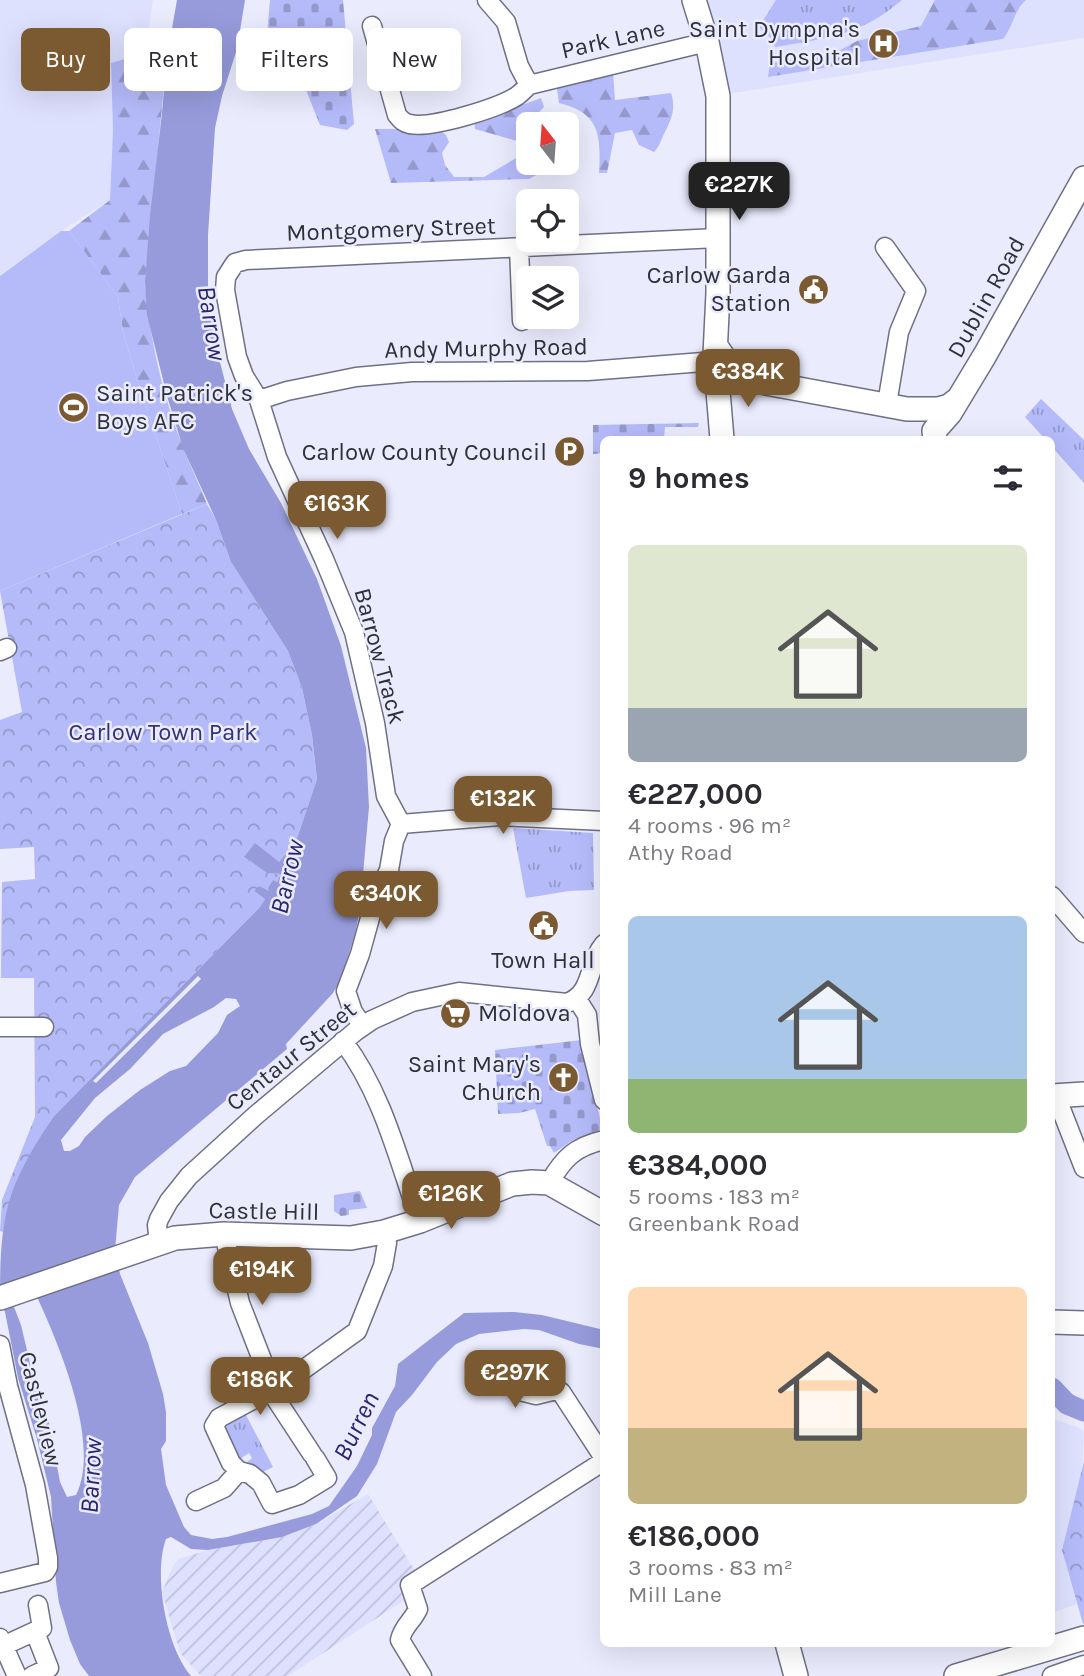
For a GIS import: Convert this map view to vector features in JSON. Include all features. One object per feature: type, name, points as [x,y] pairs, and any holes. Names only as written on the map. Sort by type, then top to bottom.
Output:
[{"type":"main road","points":[[694,0],[707,42],[718,96],[716,354],[722,436]]},
{"type":"main road","name":"Dublin Road","points":[[935,435],[959,399],[1084,178]]},
{"type":"main road","points":[[716,354],[750,380],[897,407],[938,409],[959,399]]},
{"type":"main road","points":[[720,416],[729,396],[750,380]]},
{"type":"main road","points":[[897,407],[925,420],[935,435]]},
{"type":"main road","points":[[1055,1096],[1084,1094]]},
{"type":"main road","points":[[549,1183],[600,1212]]},
{"type":"main road","name":"Castle Hill","points":[[0,1298],[167,1241],[224,1234],[351,1238],[420,1221],[512,1184],[549,1183]]},
{"type":"main road","points":[[1055,1322],[1083,1322]]},
{"type":"main road","points":[[1055,1646],[1084,1638]]},
{"type":"main road","points":[[788,1647],[796,1676]]},
{"type":"main road","points":[[956,1676],[1050,1647]]},
{"type":"street","points":[[487,0],[506,22],[519,66],[529,85]]},
{"type":"street","name":"Park Lane","points":[[372,26],[397,116],[403,122],[413,125],[432,125],[489,108],[519,95],[529,85],[707,42]]},
{"type":"street","name":"Montgomery Street","points":[[579,245],[718,238]]},
{"type":"street","points":[[885,247],[916,291],[899,332],[897,407]]},
{"type":"street","name":"Montgomery Street","points":[[236,263],[246,260],[516,248]]},
{"type":"street","name":"Barrow Track","points":[[236,263],[226,277],[225,290],[233,340],[244,376],[260,400],[277,457],[354,632],[375,723],[386,796],[401,824]]},
{"type":"street","name":"Andy Murphy Road","points":[[260,400],[295,389],[356,377],[412,372],[589,371],[716,354]]},
{"type":"street","points":[[363,1026],[353,1012],[346,991],[360,954],[375,900],[389,870],[394,841],[401,824],[499,816],[600,821]]},
{"type":"street","points":[[1055,899],[1084,933]]},
{"type":"street","points":[[600,950],[585,990],[577,999],[587,1015],[590,1044],[600,1084]]},
{"type":"street","name":"Centaur Street","points":[[167,1241],[157,1225],[159,1219],[189,1176],[344,1041],[390,1010],[412,1002],[459,992],[552,1003],[567,1003],[577,999]]},
{"type":"street","points":[[0,1027],[44,1027]]},
{"type":"street","points":[[344,1041],[356,1058],[381,1107],[420,1221]]},
{"type":"street","points":[[1055,1098],[1084,1168]]},
{"type":"street","points":[[549,1183],[570,1154],[600,1141]]},
{"type":"street","points":[[224,1234],[240,1303],[271,1389],[327,1478],[299,1495],[272,1504],[261,1483],[250,1474],[239,1472],[231,1462],[214,1426],[219,1418],[271,1389],[286,1382],[357,1331],[383,1266],[387,1243],[384,1232]]},
{"type":"street","name":"Castleview","points":[[0,1345],[35,1485],[48,1558],[46,1570],[0,1583]]},
{"type":"street","points":[[503,1371],[516,1390],[536,1395],[556,1390],[562,1392],[600,1453]]},
{"type":"street","points":[[422,1676],[401,1640],[402,1629],[413,1619],[418,1609],[410,1585],[600,1462]]},
{"type":"street","points":[[196,1502],[224,1488],[239,1472]]},
{"type":"street","points":[[17,1676],[2,1642],[42,1628],[38,1605]]},
{"type":"street","points":[[32,1676],[49,1668],[35,1632]]},
{"type":"street","points":[[1060,1644],[1068,1672]]},
{"type":"shaded area","points":[[0,0],[153,0],[149,28],[124,28],[124,60],[111,64],[113,130],[110,200],[0,275]]},
{"type":"shaded area","name":"Saint Dympna's Hospital","points":[[703,0],[1084,0],[1084,38],[727,94]]},
{"type":"shaded area","points":[[1055,1420],[1084,1431],[1082,1473],[1062,1550],[1077,1604],[1055,1612]]},
{"type":"shaded area","points":[[368,1494],[417,1574],[401,1583],[408,1598],[288,1676],[201,1676],[180,1653],[162,1592],[178,1559],[208,1550],[282,1537],[316,1524]]},
{"type":"green space","points":[[270,0],[343,0],[345,28],[268,28]]},
{"type":"green space","points":[[776,0],[902,0],[872,21],[842,34],[775,47],[771,38],[759,27]]},
{"type":"green space","points":[[935,0],[1026,0],[1003,39],[768,77],[770,63],[833,54],[857,41],[921,26]]},
{"type":"green space","points":[[124,59],[124,91],[164,91],[145,281],[150,324],[163,388],[176,429],[207,504],[182,514],[123,332],[118,297],[69,231],[110,200],[113,130],[111,63]]},
{"type":"green space","points":[[613,73],[615,100],[671,93],[672,113],[654,152],[639,145],[632,130],[615,133],[607,173],[599,173],[599,147],[595,128],[583,113],[559,103],[556,82]]},
{"type":"green space","points":[[306,91],[351,91],[354,124],[347,130],[320,125]]},
{"type":"green space","points":[[541,98],[544,107],[539,112],[516,112],[516,141],[475,129],[474,119]]},
{"type":"green space","points":[[375,129],[438,129],[446,135],[449,142],[442,153],[445,165],[454,177],[484,177],[516,158],[516,175],[536,175],[529,179],[391,183]]},
{"type":"green space","name":"Saint Patrick's Boys AFC","points":[[61,231],[69,231],[118,297],[123,332],[182,514],[0,591],[0,276]]},
{"type":"green space","points":[[1041,399],[1084,440],[1084,483],[1055,450],[1055,436],[1042,436],[1025,417]]},
{"type":"green space","points":[[699,423],[698,427],[665,427],[664,436],[600,436],[600,453],[593,454],[593,425]]},
{"type":"green space","name":"Carlow Town Park","points":[[207,504],[216,520],[231,562],[288,651],[302,688],[312,735],[317,779],[296,841],[279,862],[244,857],[267,873],[281,874],[277,882],[273,880],[269,891],[254,891],[265,899],[260,907],[55,1115],[11,1195],[3,1232],[0,1231],[2,1200],[35,1117],[34,978],[1,978],[2,882],[35,879],[34,847],[0,849],[0,720],[22,712],[0,591]]},
{"type":"green space","points":[[513,828],[593,833],[594,890],[526,898]]},
{"type":"green space","points":[[582,1040],[600,1118],[600,1130],[573,1140],[554,1153],[550,1146],[547,1146],[535,1109],[498,1114],[495,1050]]},
{"type":"green space","points":[[360,1191],[367,1208],[349,1210],[349,1215],[341,1216],[334,1211],[334,1195]]},
{"type":"green space","points":[[245,1413],[273,1467],[263,1472],[246,1463],[252,1458],[249,1453],[240,1459],[225,1429],[228,1422]]},
{"type":"green space","points":[[1084,1461],[1084,1623],[1083,1624],[1062,1550]]},
{"type":"water","name":"Barrow","points":[[177,0],[245,0],[240,28],[236,28],[236,52],[215,128],[208,235],[208,300],[232,409],[249,449],[281,503],[317,579],[341,646],[366,748],[369,807],[355,935],[333,993],[286,1044],[287,1049],[135,1177],[119,1205],[115,1250],[120,1274],[148,1343],[163,1394],[166,1441],[161,1449],[166,1485],[184,1527],[191,1535],[212,1539],[312,1514],[329,1506],[357,1466],[372,1435],[372,1428],[395,1386],[398,1364],[464,1313],[514,1312],[542,1315],[600,1329],[600,1348],[539,1330],[524,1329],[479,1334],[456,1344],[437,1362],[396,1412],[377,1464],[357,1496],[316,1524],[282,1537],[208,1550],[191,1549],[171,1537],[166,1539],[161,1571],[164,1610],[175,1647],[191,1676],[89,1676],[80,1664],[70,1640],[59,1603],[51,1497],[18,1378],[5,1312],[0,1302],[1,1248],[7,1208],[25,1164],[55,1115],[260,907],[265,899],[254,891],[259,886],[269,891],[273,880],[277,882],[281,874],[267,873],[244,857],[255,843],[279,862],[296,841],[317,779],[312,735],[302,688],[288,651],[231,562],[216,520],[183,448],[167,396],[147,315],[145,281],[164,91],[222,91],[222,28],[172,28]],"holes":[[[226,998],[236,999],[240,1006],[227,1015],[218,1033],[186,1066],[170,1071],[140,1090],[107,1116],[79,1146],[64,1151],[61,1140],[95,1098],[130,1069],[163,1034]],[[29,1280],[62,1357],[80,1417],[84,1446],[83,1472],[76,1495],[67,1497],[60,1482],[49,1423],[35,1384],[21,1325],[7,1289]]]},
{"type":"water","points":[[1055,1385],[1084,1401],[1074,1415],[1055,1404]]},
{"type":"pier","points":[[198,976],[201,979],[96,1083],[93,1081]]},
{"type":"waterway","name":"Burren","points":[[1055,1391],[1067,1404],[1084,1411]]},
{"type":"place","name":"Saint Dympna's Hospital","points":[[883,43]]},
{"type":"place","name":"Carlow Garda Station","points":[[814,289]]},
{"type":"place","name":"Saint Patrick's Boys AFC","points":[[73,407]]},
{"type":"place","name":"Carlow County Council","points":[[570,452]]},
{"type":"place","name":"Town Hall","points":[[543,926]]},
{"type":"place","name":"Moldova","points":[[455,1013]]},
{"type":"place","name":"Saint Mary's Church","points":[[564,1078]]}]
